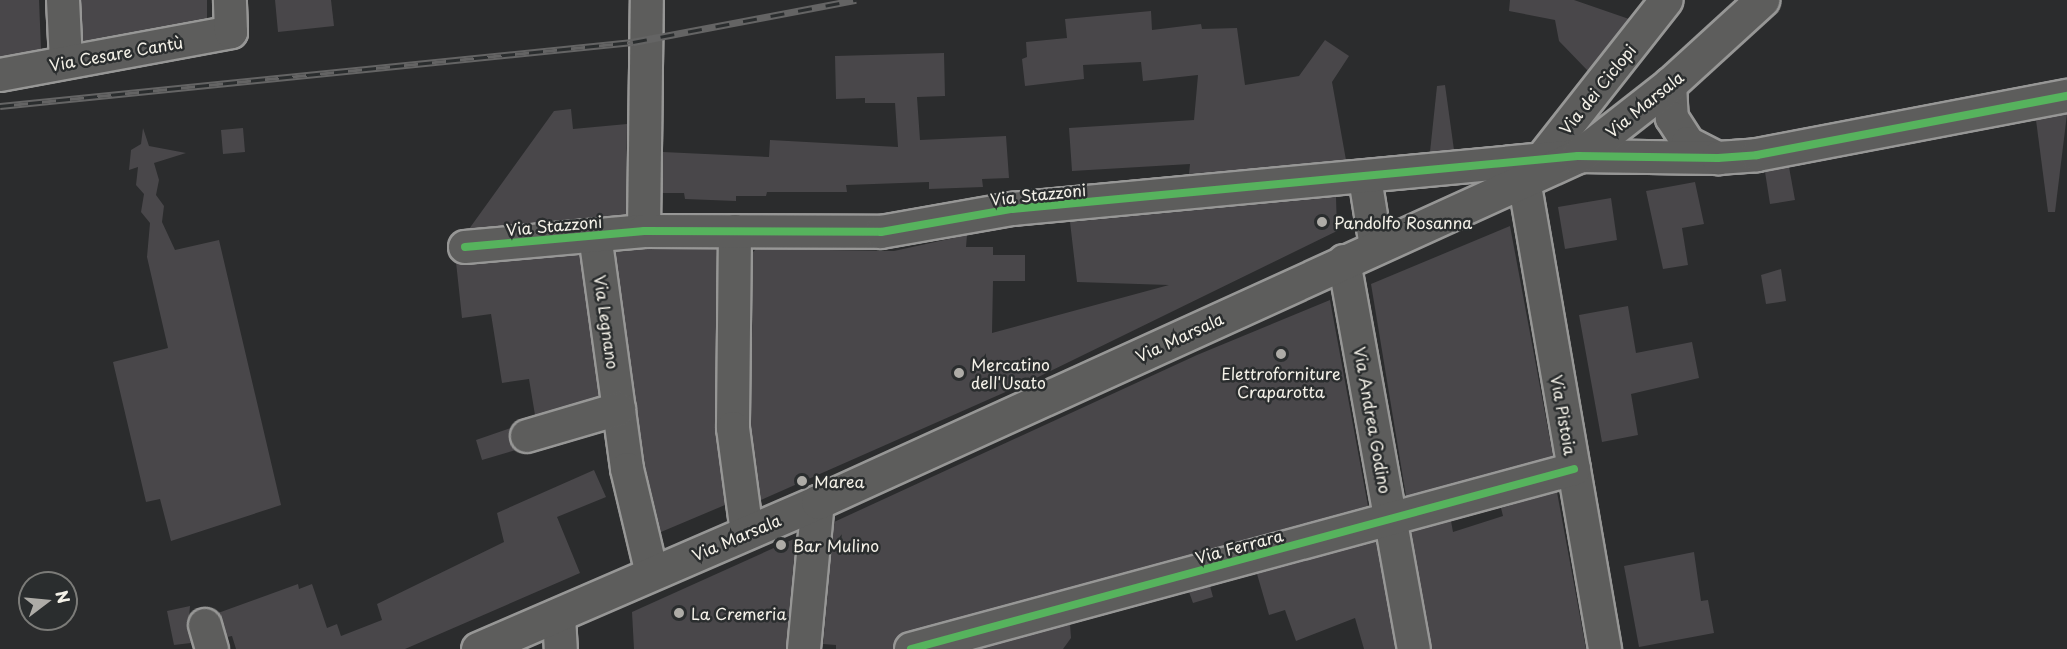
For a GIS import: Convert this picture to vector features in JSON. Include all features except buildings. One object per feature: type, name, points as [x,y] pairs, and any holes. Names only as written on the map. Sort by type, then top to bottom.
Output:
[{"type":"main road","name":"Via Marsala","points":[[478,649],[818,502],[1376,247],[1530,173],[1578,156],[1670,84],[1762,0]]},
{"type":"street","points":[[63,0],[66,61]]},
{"type":"street","name":"Via Cesare Cantù","points":[[0,75],[231,32],[230,0]]},
{"type":"street","points":[[644,231],[647,0]]},
{"type":"street","name":"Via dei Ciclopi","points":[[1530,173],[1667,0]]},
{"type":"street","points":[[1670,84],[1672,118],[1688,143],[1718,158]]},
{"type":"street","points":[[1578,156],[1718,158],[1768,153],[2067,96]]},
{"type":"street","name":"Via Stazzoni","points":[[465,247],[644,231],[881,232],[1012,209],[1365,178],[1530,173]]},
{"type":"street","name":"Via Pistoia","points":[[1530,173],[1574,469],[1605,649]]},
{"type":"street","points":[[1365,178],[1376,247]]},
{"type":"street","points":[[735,231],[733,429],[747,533]]},
{"type":"street","name":"Via Legnano","points":[[595,235],[627,469],[651,574]]},
{"type":"street","name":"Via Andrea Godino","points":[[1344,261],[1414,649]]},
{"type":"street","points":[[527,436],[619,409]]},
{"type":"street","name":"Via Ferrara","points":[[911,649],[1574,469]]},
{"type":"street","points":[[804,649],[818,502]]},
{"type":"street","points":[[559,615],[561,649]]},
{"type":"railway","points":[[0,106],[633,42],[856,0]]},
{"type":"cycle path","points":[[465,247],[644,231],[881,232],[1012,209],[1578,156],[1718,158],[1757,155],[2067,96]]},
{"type":"cycle path","points":[[911,649],[1574,469]]},
{"type":"place","name":"Pandolfo Rosanna","points":[[1322,222]]},
{"type":"place","name":"Elettroforniture Craparotta","points":[[1281,354]]},
{"type":"place","name":"Mercatino dell'Usato","points":[[959,373]]},
{"type":"place","name":"Marea","points":[[802,481]]},
{"type":"place","name":"Bar Mulino","points":[[781,545]]},
{"type":"place","name":"La Cremeria","points":[[679,613]]}]
